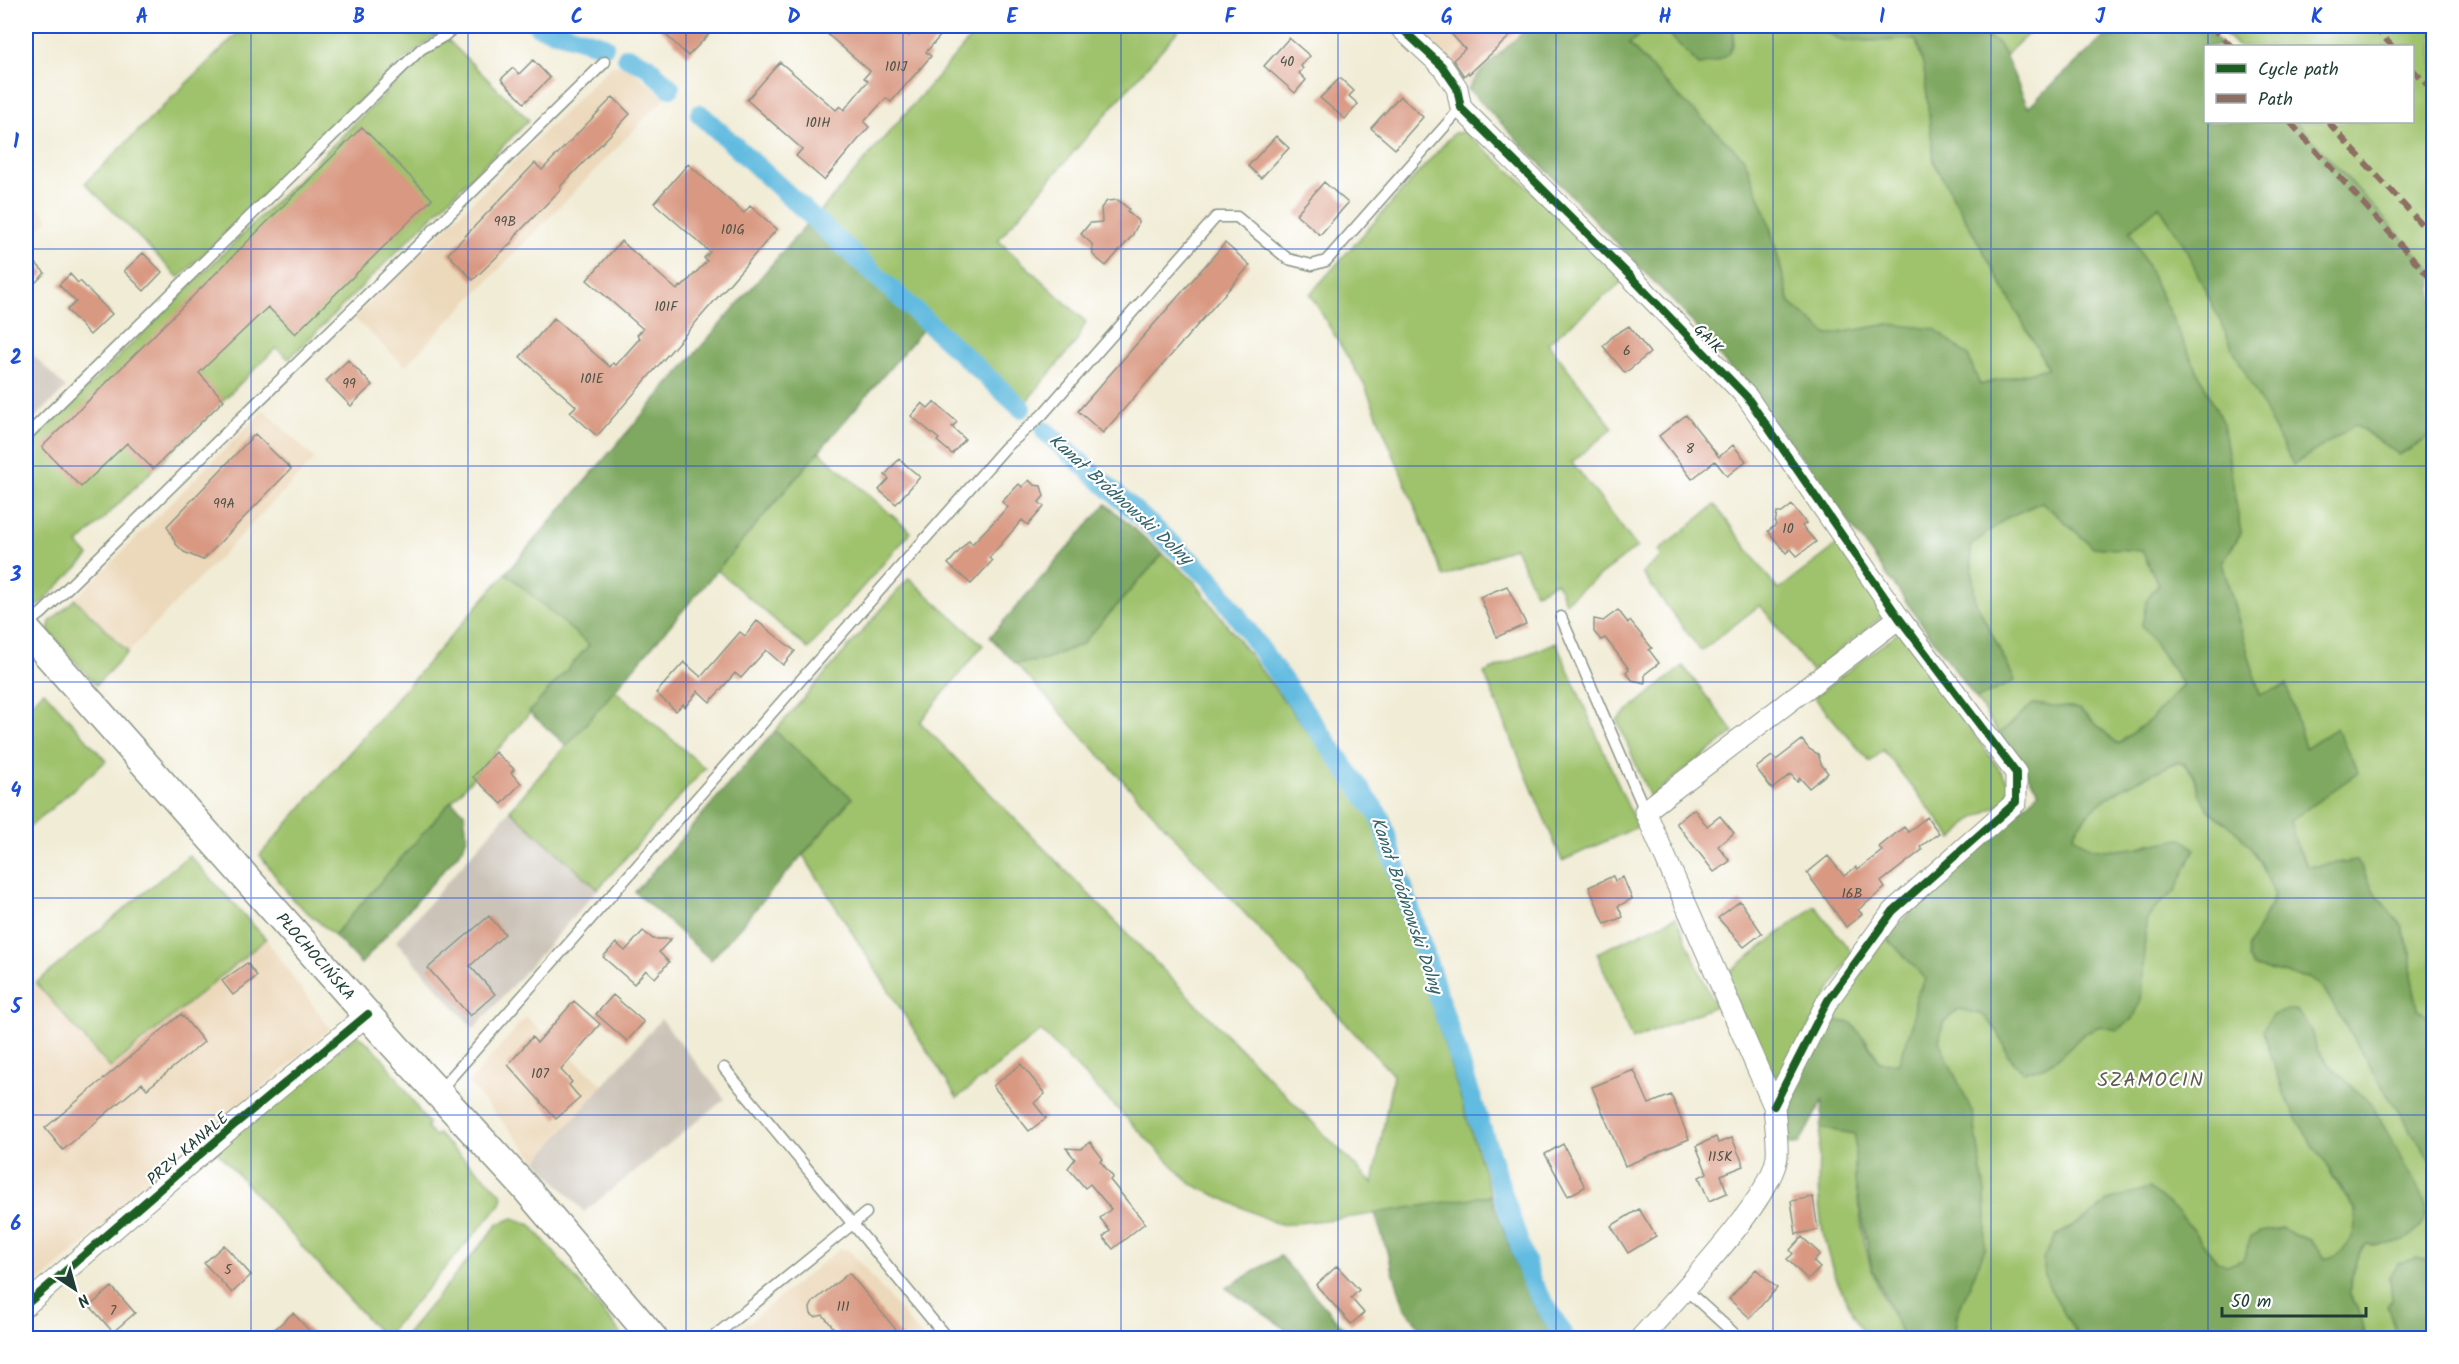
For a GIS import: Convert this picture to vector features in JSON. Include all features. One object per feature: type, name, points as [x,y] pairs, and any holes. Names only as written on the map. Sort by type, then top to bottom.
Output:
[{"type":"main road","name":"PŁOCHOCIŃSKA","points":[[26,627],[437,1092],[523,1185],[653,1338]]},
{"type":"street","points":[[1399,26],[1442,66],[1458,88],[1461,108]]},
{"type":"street","name":"GAIK","points":[[1461,108],[1629,275],[1747,397],[1899,618],[2016,773],[2016,802],[1893,911],[1828,1000],[1774,1106]]},
{"type":"street","points":[[1641,1338],[1724,1244],[1764,1188],[1777,1158],[1774,1106],[1645,812],[1899,618]]},
{"type":"street","name":"PRZY KANALE","points":[[26,1305],[233,1126],[368,1014]]},
{"type":"lane","points":[[26,436],[421,49],[456,26]]},
{"type":"lane","points":[[26,627],[605,62]]},
{"type":"lane","points":[[437,1092],[989,465],[1042,415],[1216,217],[1238,217],[1288,259],[1312,265],[1326,261],[1461,108]]},
{"type":"lane","points":[[1561,617],[1645,812]]},
{"type":"lane","points":[[724,1068],[947,1338]]},
{"type":"lane","points":[[712,1338],[866,1214]]},
{"type":"lane","points":[[1684,1288],[1738,1338]]},
{"type":"shaded area","points":[[1419,26],[1530,26],[1480,72],[1468,89],[1421,38]]},
{"type":"shaded area","points":[[612,65],[627,66],[665,98],[405,366],[354,318]]},
{"type":"shaded area","points":[[26,192],[49,219],[26,242]]},
{"type":"shaded area","points":[[26,348],[66,388],[26,426]]},
{"type":"shaded area","points":[[264,410],[315,459],[128,652],[75,599]]},
{"type":"shaded area","points":[[510,810],[598,889],[474,1029],[396,941]]},
{"type":"shaded area","points":[[266,939],[330,1029],[26,1294],[26,992],[36,983],[110,1067]]},
{"type":"shaded area","points":[[526,1017],[604,1086],[537,1161],[468,1083]]},
{"type":"shaded area","points":[[661,1019],[725,1099],[584,1212],[537,1161]]},
{"type":"shaded area","points":[[840,1248],[849,1250],[923,1338],[730,1338]]},
{"type":"green space","points":[[245,26],[447,26],[393,69],[179,278],[85,183]]},
{"type":"green space","points":[[981,26],[1182,26],[998,240],[1086,322],[1076,342],[1026,402],[819,213]]},
{"type":"green space","points":[[1530,26],[1650,26],[1629,44],[1679,97],[1744,158],[1767,216],[1790,303],[1828,335],[1889,324],[1935,329],[1968,356],[1980,385],[2048,368],[1934,162],[1924,68],[1916,40],[1842,41],[1818,26],[1963,26],[1997,42],[2028,107],[2116,26],[2205,26],[2221,45],[2204,45],[2204,123],[2297,123],[2433,272],[2433,435],[2400,455],[2355,425],[2293,465],[2236,355],[2183,243],[2159,206],[2130,231],[2223,424],[2241,533],[2222,563],[2260,695],[2287,685],[2305,748],[2336,728],[2359,772],[2290,821],[2296,844],[2308,867],[2357,860],[2376,895],[2401,925],[2411,953],[2411,975],[2418,1009],[2433,1022],[2433,1164],[2382,1086],[2324,989],[2312,979],[2254,967],[2249,959],[2248,947],[2274,894],[2260,861],[2240,834],[2208,809],[2200,795],[2194,776],[2185,764],[2177,762],[2133,783],[2105,800],[2092,810],[2073,835],[2083,844],[2110,850],[2182,839],[2195,849],[2176,890],[2155,908],[2146,921],[2141,1000],[2133,1019],[2117,1030],[2100,1026],[2086,1032],[2058,1058],[2040,1069],[2023,1071],[2008,1055],[1998,1032],[1983,1015],[1959,1009],[1943,1023],[1939,1041],[1973,1114],[1985,1193],[1985,1249],[1957,1315],[1954,1338],[1904,1338],[1872,1268],[1855,1182],[1855,1134],[1821,1128],[1823,1100],[1799,1144],[1787,1144],[1778,1110],[1825,1019],[1852,1023],[1880,1062],[1899,1063],[1913,1023],[1916,996],[1926,979],[1886,937],[1942,879],[2039,792],[1999,734],[2033,704],[2079,709],[2118,744],[2151,719],[2183,685],[2142,625],[2147,599],[2158,584],[2142,551],[2093,547],[2042,502],[2008,517],[1970,546],[1975,600],[2015,681],[1976,699],[1807,464],[1687,316],[1468,89],[1480,72]]},
{"type":"green space","points":[[1650,26],[1661,26],[1699,65],[1733,46],[1734,26],[1818,26],[1842,41],[1916,40],[1924,68],[1934,162],[2048,368],[1979,385],[1968,356],[1889,324],[1827,335],[1790,303],[1767,216],[1679,97],[1629,44]]},
{"type":"green space","points":[[1661,26],[1734,26],[1732,44],[1723,58],[1699,65]]},
{"type":"green space","points":[[1963,26],[2037,26],[2005,55],[1997,42]]},
{"type":"green space","points":[[2218,26],[2433,26],[2433,272],[2297,123],[2414,123],[2414,45],[2236,45]]},
{"type":"green space","points":[[447,39],[529,120],[289,359],[276,348],[78,544],[89,556],[38,606],[29,608],[26,604],[26,448],[426,53]]},
{"type":"green space","points":[[1465,132],[1522,181],[1623,281],[1548,343],[1613,428],[1572,462],[1637,547],[1565,602],[1557,582],[1535,593],[1515,547],[1444,577],[1365,386],[1310,294],[1454,133]]},
{"type":"green space","points":[[2159,205],[2183,243],[2355,425],[2400,455],[2433,435],[2433,1022],[2418,1009],[2411,975],[2411,953],[2401,925],[2376,895],[2357,860],[2308,867],[2296,844],[2290,821],[2358,771],[2305,749],[2260,695],[2222,563],[2241,533],[2223,424],[2130,231]]},
{"type":"green space","points":[[809,221],[925,327],[567,746],[529,712],[589,645],[506,573]]},
{"type":"green space","points":[[819,451],[911,532],[808,649],[717,570]]},
{"type":"green space","points":[[2042,502],[2093,547],[2142,551],[2158,584],[2147,599],[2142,625],[2183,685],[2151,719],[2118,744],[2079,709],[2033,704],[1999,734],[1976,699],[2015,681],[1975,600],[1970,546],[2008,517]]},
{"type":"green space","points":[[1106,504],[1163,554],[1082,644],[1041,661],[1015,663],[990,637]]},
{"type":"green space","points":[[1715,505],[1778,590],[1840,543],[1887,613],[1812,672],[1760,605],[1701,651],[1642,573],[1662,556],[1658,551]]},
{"type":"green space","points":[[1163,554],[1194,581],[1374,820],[1491,1195],[1360,1216],[1280,1225],[1191,1184],[1041,1031],[957,1098],[803,855],[852,798],[775,731],[909,578],[983,645],[920,722],[1373,1184],[1393,1075],[1015,663],[1041,661],[1082,644]]},
{"type":"green space","points":[[506,573],[590,645],[334,935],[293,900],[260,855]]},
{"type":"green space","points":[[75,599],[128,652],[96,685],[48,631],[50,622]]},
{"type":"green space","points":[[1900,631],[2010,784],[2006,801],[1970,821],[1953,839],[1883,750],[1870,762],[1814,697]]},
{"type":"green space","points":[[1556,642],[1637,827],[1562,861],[1484,673]]},
{"type":"green space","points":[[1683,666],[1734,732],[1650,797],[1617,720]]},
{"type":"green space","points":[[614,689],[705,768],[598,889],[510,810]]},
{"type":"green space","points":[[44,691],[106,761],[26,830],[26,707]]},
{"type":"green space","points":[[775,731],[852,798],[711,960],[635,892]]},
{"type":"green space","points":[[2177,762],[2189,769],[2206,806],[2245,841],[2270,882],[2273,898],[2263,919],[2254,967],[2312,979],[2324,989],[2382,1086],[2433,1164],[2433,1262],[2416,1258],[2390,1278],[2395,1328],[2399,1338],[2365,1338],[2358,1307],[2350,1295],[2350,1284],[2360,1251],[2367,1244],[2389,1243],[2410,1235],[2423,1219],[2425,1209],[2423,1197],[2344,1081],[2317,1050],[2310,1028],[2263,1031],[2284,1093],[2342,1192],[2356,1211],[2356,1224],[2351,1241],[2339,1255],[2326,1259],[2310,1240],[2281,1228],[2251,1237],[2243,1260],[2227,1266],[2217,1261],[2179,1213],[2149,1188],[2108,1200],[2096,1212],[2056,1236],[2051,1291],[2079,1338],[1954,1338],[1957,1315],[1985,1249],[1986,1219],[1985,1193],[1973,1114],[1939,1041],[1943,1023],[1959,1009],[1983,1015],[1998,1032],[2008,1055],[2023,1071],[2040,1069],[2058,1058],[2086,1032],[2100,1026],[2117,1029],[2141,1000],[2146,921],[2155,908],[2176,890],[2151,843],[2132,849],[2110,851],[2089,847],[2073,836],[2092,810],[2105,800],[2133,783]]},
{"type":"green space","points":[[451,801],[464,812],[467,836],[463,848],[361,964],[334,935]]},
{"type":"green space","points":[[189,855],[266,939],[110,1068],[36,983]]},
{"type":"green space","points":[[1815,906],[1852,953],[1784,1070],[1775,1077],[1770,1075],[1725,975]]},
{"type":"green space","points":[[1676,917],[1715,1006],[1632,1040],[1597,953]]},
{"type":"green space","points":[[1886,937],[1926,979],[1916,996],[1913,1023],[1899,1064],[1880,1062],[1865,1038],[1825,1019]]},
{"type":"green space","points":[[2287,1010],[2298,1012],[2310,1028],[2317,1050],[2326,1062],[2372,1105],[2423,1197],[2424,1220],[2411,1236],[2390,1244],[2367,1244],[2360,1251],[2350,1284],[2350,1295],[2358,1307],[2365,1338],[2079,1338],[2051,1291],[2045,1276],[2043,1258],[2056,1236],[2096,1212],[2108,1200],[2149,1188],[2179,1213],[2217,1261],[2227,1266],[2243,1260],[2251,1237],[2260,1232],[2282,1228],[2310,1240],[2326,1259],[2341,1252],[2350,1241],[2355,1228],[2356,1211],[2297,1120],[2284,1093],[2263,1031],[2272,1015]]},
{"type":"green space","points":[[357,1035],[388,1064],[429,1124],[426,1127],[434,1136],[438,1134],[488,1179],[503,1196],[501,1204],[384,1338],[215,1149]]},
{"type":"green space","points":[[1821,1128],[1855,1134],[1858,1201],[1867,1251],[1878,1285],[1904,1338],[1867,1338],[1835,1276],[1824,1239],[1819,1207]]},
{"type":"green space","points":[[1491,1195],[1526,1292],[1554,1338],[1427,1338],[1404,1306],[1375,1213]]},
{"type":"green space","points":[[513,1218],[531,1225],[625,1338],[403,1338],[498,1224]]},
{"type":"green space","points":[[1280,1256],[1352,1338],[1299,1338],[1226,1288]]},
{"type":"green space","points":[[2416,1258],[2433,1262],[2433,1338],[2399,1338],[2387,1305],[2392,1300],[2390,1278],[2398,1263]]},
{"type":"building","points":[[657,26],[717,26],[688,56]]},
{"type":"building","points":[[818,26],[896,26],[909,36],[919,26],[949,26],[926,52],[931,56],[891,102],[886,98],[864,122],[869,127],[824,180],[796,156],[802,149],[747,100],[780,62],[836,110],[840,106],[844,110],[868,81],[864,78],[870,71]]},
{"type":"building","points":[[1444,26],[1521,26],[1464,76],[1453,60],[1465,49]]},
{"type":"building","points":[[1289,38],[1310,56],[1301,66],[1303,69],[1299,73],[1306,80],[1295,93],[1264,66]]},
{"type":"building","points":[[533,60],[550,78],[524,103],[501,79],[513,68],[519,74]]},
{"type":"building","points":[[1340,78],[1354,91],[1349,96],[1358,104],[1345,119],[1320,98]]},
{"type":"building","points":[[1400,96],[1423,117],[1395,149],[1371,128]]},
{"type":"building","points":[[613,97],[630,114],[560,187],[561,189],[512,242],[473,280],[448,254],[535,163],[542,170]]},
{"type":"building","points":[[362,127],[432,199],[295,334],[268,307],[199,373],[224,400],[153,469],[127,443],[81,487],[42,447]]},
{"type":"building","points":[[1276,136],[1289,148],[1261,178],[1248,166]]},
{"type":"building","points":[[688,164],[744,213],[750,206],[777,229],[597,436],[570,412],[576,406],[520,357],[554,318],[610,367],[613,363],[616,365],[640,338],[637,335],[643,329],[587,280],[621,241],[677,290],[707,261],[704,258],[710,252],[654,203]]},
{"type":"building","points":[[1324,182],[1348,203],[1320,235],[1296,214]]},
{"type":"building","points":[[1118,200],[1139,222],[1132,236],[1106,266],[1093,255],[1092,244],[1081,234],[1090,223],[1102,222],[1101,208],[1107,201]]},
{"type":"building","points":[[1225,243],[1250,265],[1103,433],[1078,411]]},
{"type":"building","points":[[26,253],[45,273],[26,292]]},
{"type":"building","points":[[143,253],[162,272],[144,291],[124,271]]},
{"type":"building","points":[[70,274],[78,283],[80,281],[112,314],[90,335],[67,310],[76,302],[59,285]]},
{"type":"building","points":[[1629,326],[1650,353],[1625,373],[1603,346],[1614,335]]},
{"type":"building","points":[[348,360],[372,385],[351,406],[326,381]]},
{"type":"building","points":[[934,402],[957,422],[952,427],[965,439],[952,454],[937,441],[939,439],[911,416],[922,403],[928,408]]},
{"type":"building","points":[[1686,415],[1719,457],[1733,445],[1746,461],[1727,476],[1715,461],[1692,479],[1659,436]]},
{"type":"building","points":[[255,434],[291,469],[203,560],[184,552],[176,544],[167,526]]},
{"type":"building","points":[[899,459],[920,477],[896,504],[879,490],[889,479],[885,475]]},
{"type":"building","points":[[1029,480],[1034,485],[1041,486],[1044,496],[1039,502],[1044,507],[1028,525],[1022,520],[989,558],[992,561],[971,584],[948,564],[969,540],[972,544],[1008,507],[1002,502],[1019,484],[1022,487]]},
{"type":"building","points":[[1792,505],[1806,523],[1802,526],[1816,542],[1797,556],[1791,549],[1786,553],[1768,531],[1776,525],[1777,513],[1782,513]]},
{"type":"building","points":[[1507,586],[1526,624],[1497,637],[1480,597]]},
{"type":"building","points":[[1618,610],[1652,648],[1649,650],[1659,663],[1645,674],[1645,683],[1632,680],[1626,672],[1629,669],[1617,653],[1605,638],[1601,640],[1594,632],[1594,619],[1603,621]]},
{"type":"building","points":[[757,621],[795,651],[783,665],[766,650],[741,678],[735,673],[710,702],[698,691],[685,707],[683,704],[676,711],[656,693],[684,662],[701,677],[740,632],[745,636]]},
{"type":"building","points":[[1802,740],[1809,749],[1818,754],[1821,764],[1828,773],[1809,788],[1800,778],[1797,782],[1791,774],[1772,789],[1756,768],[1772,756],[1776,760]]},
{"type":"building","points":[[495,752],[514,769],[511,773],[521,783],[502,804],[473,777]]},
{"type":"building","points":[[1694,809],[1707,826],[1720,816],[1734,833],[1718,846],[1730,861],[1714,872],[1676,823]]},
{"type":"building","points":[[1927,817],[1939,833],[1920,847],[1922,850],[1881,882],[1885,888],[1858,910],[1862,914],[1846,927],[1807,873],[1828,856],[1844,876],[1856,867],[1858,869],[1882,851],[1879,847],[1904,827],[1908,832]]},
{"type":"building","points":[[1613,876],[1615,881],[1623,877],[1632,899],[1618,906],[1623,917],[1605,924],[1589,887]]},
{"type":"building","points":[[1740,901],[1762,933],[1744,947],[1718,918]]},
{"type":"building","points":[[489,916],[505,934],[470,966],[495,994],[470,1016],[428,968]]},
{"type":"building","points":[[643,931],[653,939],[671,939],[659,952],[669,962],[655,978],[646,970],[634,984],[603,957],[616,943],[625,951]]},
{"type":"building","points":[[247,963],[257,976],[233,995],[222,981]]},
{"type":"building","points":[[613,995],[644,1022],[627,1041],[596,1014]]},
{"type":"building","points":[[574,1001],[600,1024],[561,1070],[572,1082],[569,1085],[580,1098],[556,1119],[508,1065],[532,1037],[537,1043]]},
{"type":"building","points":[[181,1014],[204,1042],[147,1089],[142,1083],[63,1150],[45,1128]]},
{"type":"building","points":[[1021,1064],[1045,1094],[1034,1103],[1046,1118],[1029,1131],[993,1086]]},
{"type":"building","points":[[1634,1070],[1649,1104],[1671,1095],[1689,1139],[1625,1166],[1592,1087]]},
{"type":"building","points":[[1716,1137],[1718,1143],[1732,1138],[1744,1166],[1721,1175],[1727,1193],[1709,1201],[1699,1177],[1707,1173],[1696,1146]]},
{"type":"building","points":[[1090,1142],[1103,1159],[1100,1161],[1113,1177],[1110,1180],[1145,1223],[1113,1249],[1103,1237],[1110,1231],[1100,1218],[1111,1209],[1090,1184],[1085,1188],[1068,1168],[1075,1159],[1066,1148],[1081,1149]]},
{"type":"building","points":[[1563,1144],[1585,1187],[1568,1196],[1545,1154]]},
{"type":"building","points":[[1813,1197],[1818,1230],[1796,1234],[1791,1201]]},
{"type":"building","points":[[1639,1209],[1656,1236],[1628,1253],[1611,1226]]},
{"type":"building","points":[[1802,1237],[1820,1254],[1813,1261],[1820,1268],[1808,1280],[1787,1259],[1793,1254],[1790,1250]]},
{"type":"building","points":[[224,1245],[251,1275],[232,1293],[204,1263]]},
{"type":"building","points":[[1337,1266],[1359,1290],[1351,1298],[1364,1313],[1351,1324],[1316,1285]]},
{"type":"building","points":[[1756,1269],[1777,1288],[1750,1318],[1729,1299]]},
{"type":"building","points":[[849,1273],[903,1338],[842,1338],[823,1315],[815,1317],[811,1314],[810,1308],[813,1302]]},
{"type":"building","points":[[112,1287],[135,1313],[113,1332],[90,1306]]},
{"type":"building","points":[[293,1313],[316,1338],[265,1338]]},
{"type":"waterway","name":"Kanał Bródnowski Dolny","points":[[538,26],[604,46]]},
{"type":"waterway","name":"Kanał Bródnowski Dolny","points":[[627,57],[647,66],[670,88]]},
{"type":"waterway","name":"Kanał Bródnowski Dolny","points":[[700,114],[1021,408]]},
{"type":"waterway","name":"Kanał Bródnowski Dolny","points":[[1045,431],[1210,578],[1380,817],[1532,1283],[1565,1338]]},
{"type":"marked path","points":[[2210,26],[2230,45]]},
{"type":"marked path","points":[[2373,26],[2391,45]]},
{"type":"marked path","points":[[2414,71],[2434,92]]},
{"type":"marked path","points":[[2291,123],[2434,282]]},
{"type":"marked path","points":[[2329,123],[2434,238]]},
{"type":"cycle path","points":[[1399,26],[1442,66],[1457,88],[1461,108],[1629,275],[1747,397],[1899,618],[2016,773],[2016,802],[1893,911],[1828,1000],[1774,1106]]},
{"type":"cycle path","points":[[26,1305],[233,1126],[368,1014]]},
{"type":"district","name":"SZAMOCIN","points":[[2151,1079]]}]
